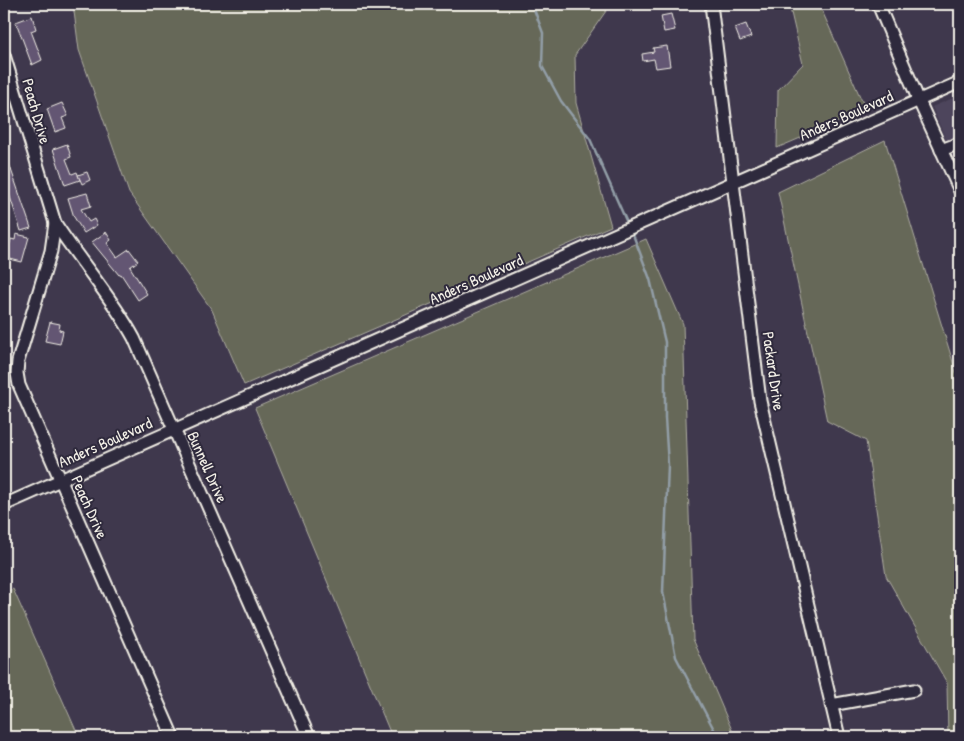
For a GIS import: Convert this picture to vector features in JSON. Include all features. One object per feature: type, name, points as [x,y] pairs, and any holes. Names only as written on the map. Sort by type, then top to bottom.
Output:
[{"type":"street","name":"Packard Drive","points":[[711,4],[760,401],[839,737]]},
{"type":"street","points":[[878,4],[960,191]]},
{"type":"street","name":"Peach Drive","points":[[4,55],[55,223],[51,251],[22,344],[17,373],[19,385],[173,737]]},
{"type":"street","name":"Anders Boulevard","points":[[4,505],[960,82]]},
{"type":"street","points":[[941,150],[960,143]]},
{"type":"street","name":"Bunnell Drive","points":[[55,223],[72,251],[125,320],[309,737]]},
{"type":"street","points":[[831,705],[914,690]]},
{"type":"shaded area","points":[[960,95],[960,173],[932,107]]},
{"type":"green space","points":[[73,4],[611,4],[575,55],[576,103],[611,226],[244,385],[212,310],[129,193],[79,50]]},
{"type":"green space","points":[[789,4],[819,4],[866,110],[777,148],[778,90],[803,64]]},
{"type":"green space","points":[[885,140],[960,385],[960,737],[948,737],[947,683],[886,576],[866,441],[827,421],[778,192]]},
{"type":"green space","points":[[646,239],[683,324],[693,639],[735,737],[392,737],[255,408]]},
{"type":"green space","points":[[13,589],[79,737],[4,737],[4,593]]},
{"type":"building","points":[[671,14],[675,30],[664,32],[661,16]]},
{"type":"building","points":[[32,16],[36,29],[31,31],[42,60],[32,65],[16,22]]},
{"type":"building","points":[[746,24],[751,37],[740,41],[735,28]]},
{"type":"building","points":[[667,46],[670,66],[656,68],[654,59],[643,61],[642,54],[654,52],[653,48]]},
{"type":"building","points":[[62,103],[68,116],[62,118],[66,128],[55,132],[47,109]]},
{"type":"building","points":[[67,144],[71,157],[66,159],[72,174],[77,172],[80,180],[65,185],[53,149]]},
{"type":"building","points":[[4,149],[31,228],[21,231],[4,178]]},
{"type":"building","points":[[87,172],[90,180],[82,184],[78,175]]},
{"type":"building","points":[[87,193],[91,206],[81,209],[89,222],[94,219],[97,225],[84,233],[74,217],[68,198]]},
{"type":"building","points":[[106,232],[111,240],[107,243],[117,257],[129,249],[138,261],[130,267],[147,294],[138,300],[121,274],[119,275],[92,242]]},
{"type":"building","points":[[16,234],[29,237],[22,262],[6,258],[11,239],[15,240]]},
{"type":"building","points":[[50,322],[60,324],[59,330],[63,331],[60,344],[45,341]]},
{"type":"waterway","points":[[532,4],[543,33],[542,66],[561,101],[590,139],[628,225]]},
{"type":"waterway","points":[[632,232],[650,279],[665,342],[665,418],[668,465],[663,592],[676,657],[718,737]]}]
